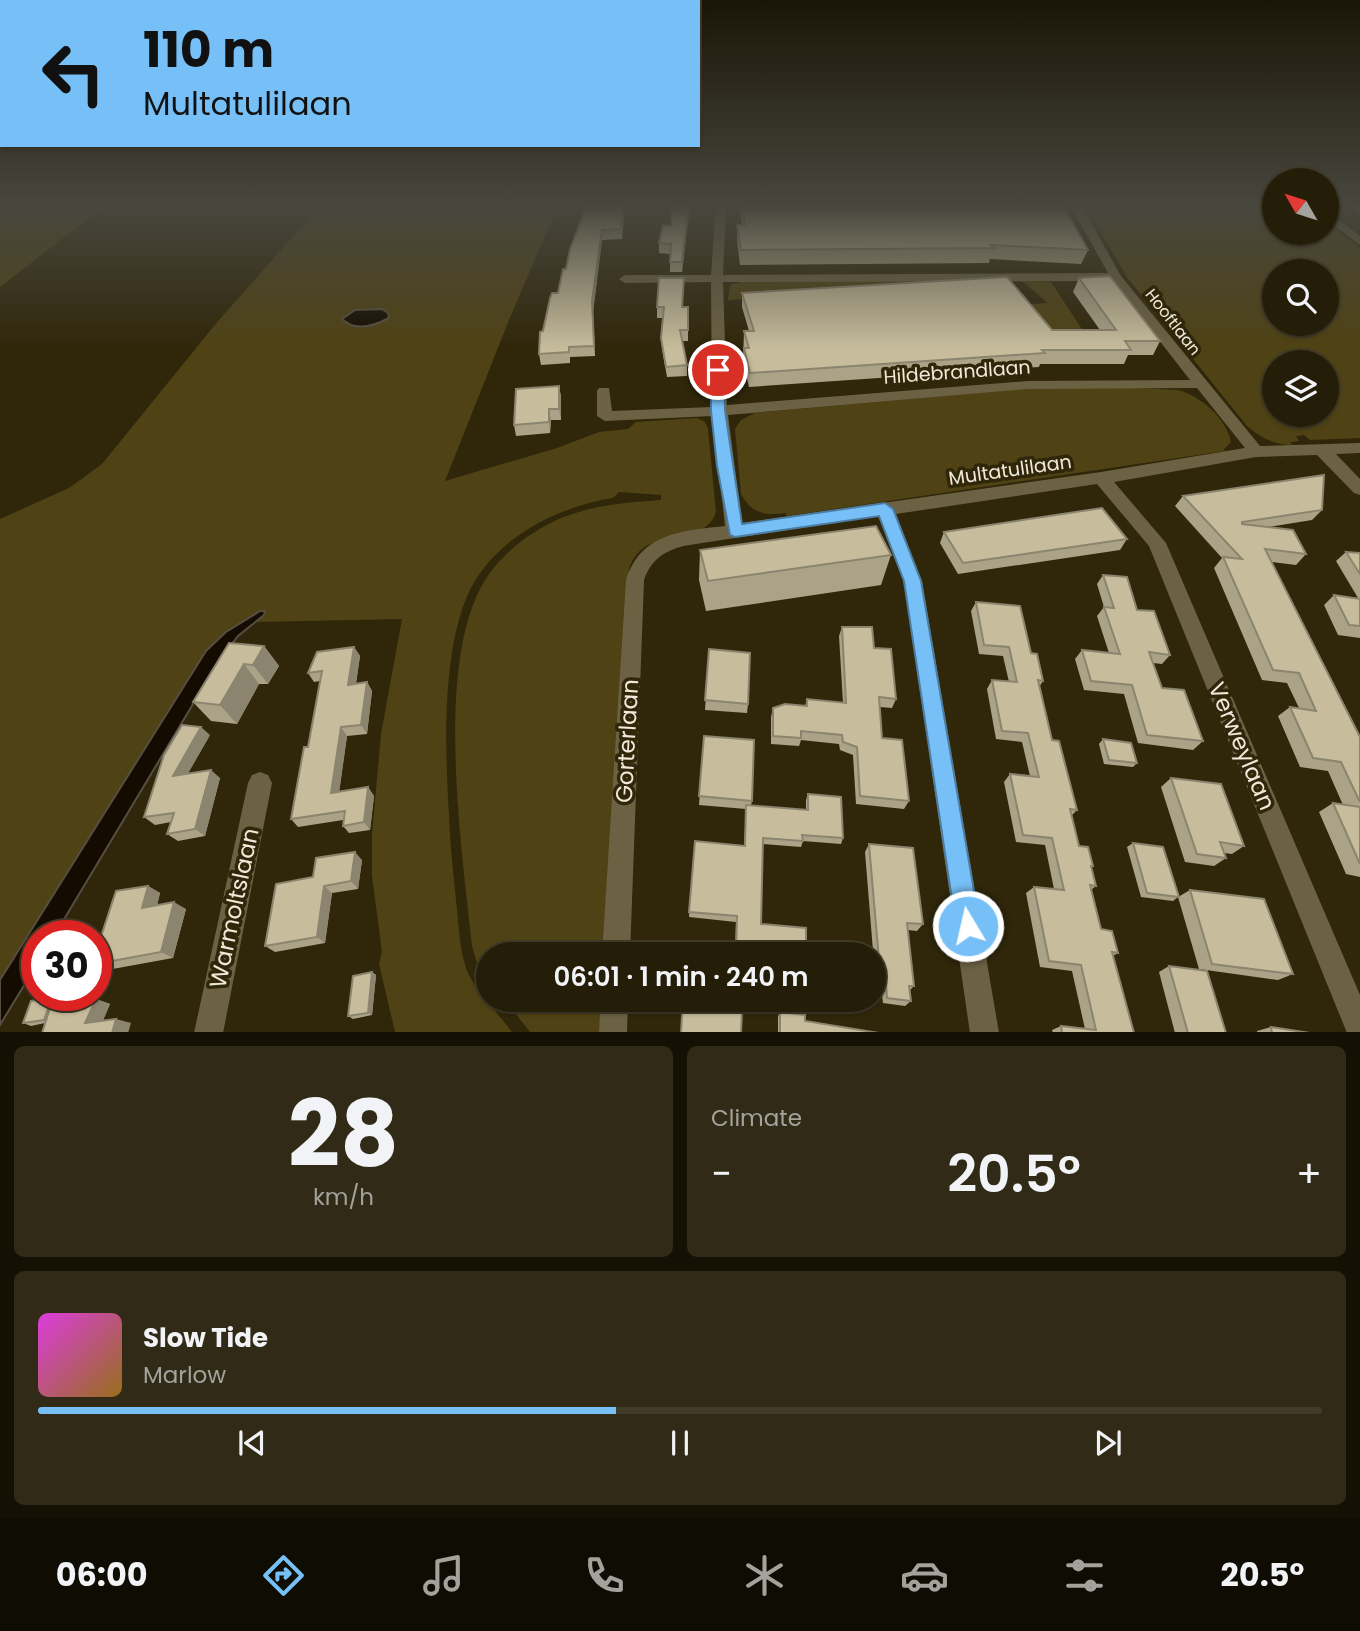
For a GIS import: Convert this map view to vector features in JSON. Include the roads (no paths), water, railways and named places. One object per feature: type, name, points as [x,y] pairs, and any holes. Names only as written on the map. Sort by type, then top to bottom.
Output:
[{"type":"street","points":[[718,253],[718,411],[727,493],[735,531]]},
{"type":"street","name":"Hooftlaan","points":[[1102,253],[1116,277],[1256,452]]},
{"type":"street","points":[[626,262],[625,282],[716,278],[1116,277]]},
{"type":"street","name":"Hildebrandlaan","points":[[604,391],[605,416],[718,411],[1028,385],[1199,384]]},
{"type":"street","name":"Multatulilaan","points":[[667,544],[735,531],[1101,478],[1256,452],[1360,448]]},
{"type":"street","points":[[1322,450],[1360,489]]},
{"type":"street","name":"Verweylaan","points":[[1101,478],[1157,542],[1360,1029]]},
{"type":"street","points":[[885,509],[913,581],[985,1032]]},
{"type":"street","name":"Gorterlaan","points":[[617,942],[635,580],[640,563],[667,544]]},
{"type":"street","name":"Warmoltslaan","points":[[208,1032],[260,783]]},
{"type":"street","points":[[613,1032],[614,1012]]}]
